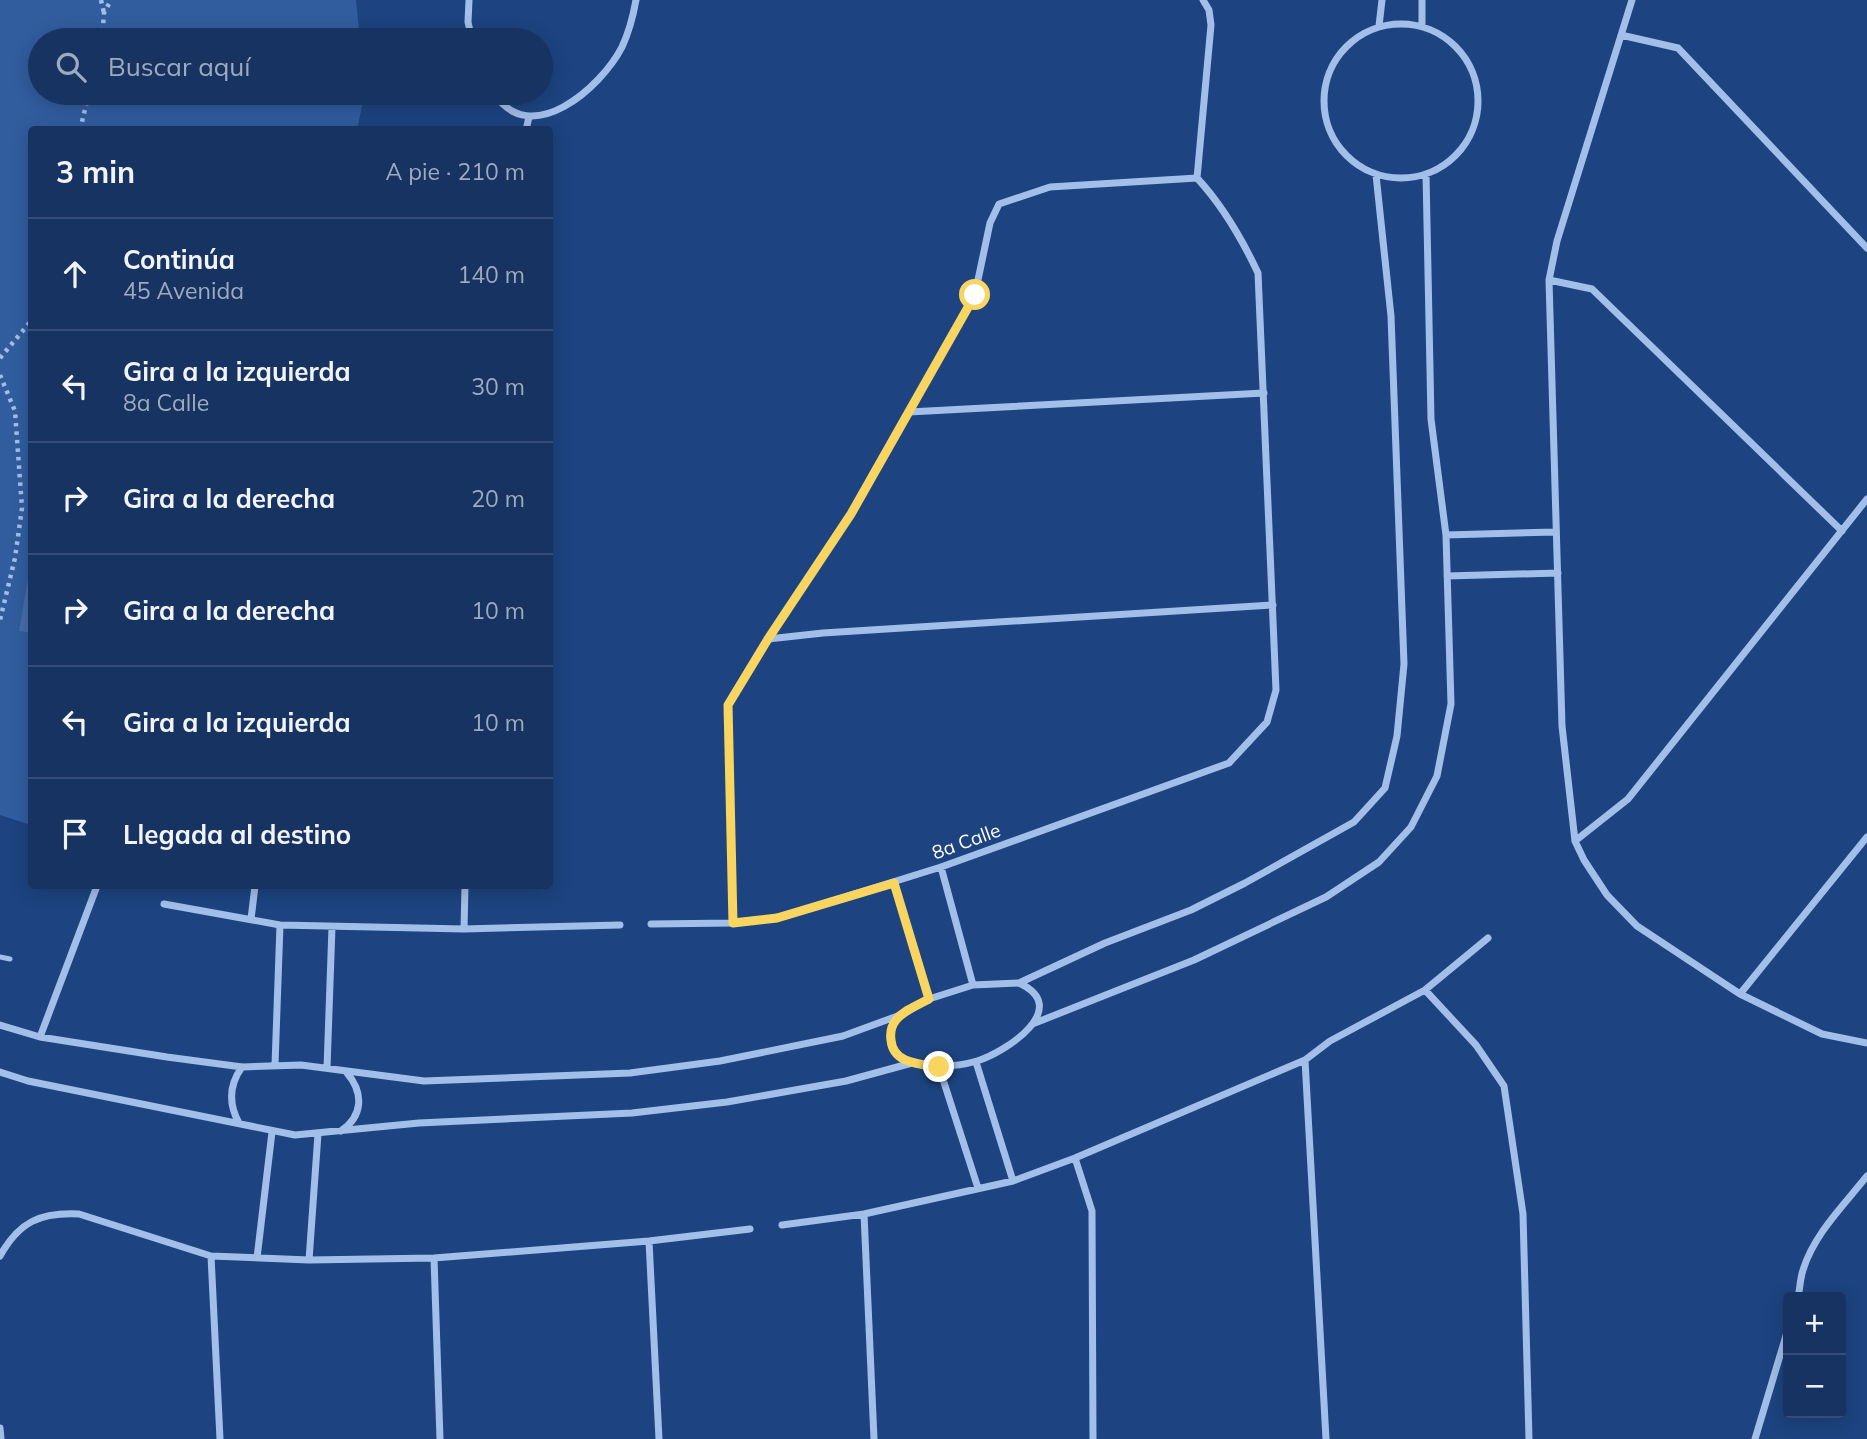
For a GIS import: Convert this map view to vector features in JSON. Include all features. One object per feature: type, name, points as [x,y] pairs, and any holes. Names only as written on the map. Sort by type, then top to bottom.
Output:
[{"type":"street","points":[[469,0],[469,28]]},
{"type":"street","points":[[503,105],[512,112],[528,117],[547,115],[587,91],[606,72],[626,36],[636,0]]},
{"type":"street","points":[[768,639],[823,633],[1273,605],[1258,273],[1247,249],[1213,195],[1197,178],[1211,25],[1209,10],[1203,0]]},
{"type":"street","points":[[1378,26],[1382,0]]},
{"type":"street","points":[[1422,0],[1422,26]]},
{"type":"street","points":[[1632,0],[1557,241],[1549,280],[1562,726],[1576,841],[1584,860],[1607,895],[1637,926],[1740,994],[1822,1034],[1867,1043]]},
{"type":"street","points":[[1400,23],[1422,26],[1447,38],[1466,58],[1477,85],[1478,113],[1469,139],[1451,160],[1426,174],[1401,178],[1376,175],[1348,158],[1328,132],[1322,100],[1330,68],[1350,42],[1378,26],[1400,23]]},
{"type":"street","points":[[1621,35],[1678,48],[1867,248]]},
{"type":"street","points":[[527,126],[528,117]]},
{"type":"street","points":[[0,1072],[29,1081],[272,1132],[318,1134],[419,1123],[632,1113],[713,1103],[846,1081],[912,1063],[939,1067],[976,1062],[1018,1039],[1035,1023],[1194,961],[1326,897],[1379,862],[1411,827],[1437,776],[1451,704],[1446,535],[1431,419],[1426,174]]},
{"type":"street","points":[[0,1025],[40,1037],[242,1067],[275,1065],[327,1068],[424,1081],[631,1073],[720,1061],[843,1035],[902,1014],[929,999],[973,985],[1019,983],[1105,943],[1191,910],[1354,822],[1385,788],[1397,736],[1404,664],[1391,316],[1376,175]]},
{"type":"street","points":[[733,923],[728,705],[768,639],[851,514],[975,295],[990,223],[999,204],[1050,187],[1197,178]]},
{"type":"street","points":[[1549,280],[1591,289],[1842,531]]},
{"type":"street","points":[[909,412],[1264,393]]},
{"type":"street","points":[[1576,841],[1628,799],[1867,499]]},
{"type":"street","points":[[1446,535],[1556,532]]},
{"type":"street","points":[[1447,576],[1558,573]]},
{"type":"street","name":"8a Calle","points":[[650,924],[733,923],[777,918],[941,867],[1230,763],[1267,722],[1276,690],[1273,605]]},
{"type":"street","points":[[1740,994],[1867,837]]},
{"type":"street","points":[[941,867],[973,985]]},
{"type":"street","points":[[894,883],[929,999]]},
{"type":"street","points":[[40,1037],[96,889]]},
{"type":"street","points":[[251,919],[255,889]]},
{"type":"street","points":[[464,929],[466,889]]},
{"type":"street","points":[[164,904],[280,925],[464,929],[620,925]]},
{"type":"street","points":[[275,1065],[280,925]]},
{"type":"street","points":[[327,1068],[332,927]]},
{"type":"street","points":[[782,1225],[864,1214],[1013,1181],[1075,1158],[1305,1060],[1330,1041],[1425,990],[1488,938]]},
{"type":"street","points":[[1019,983],[1036,994],[1039,1013],[1035,1023]]},
{"type":"street","points":[[1425,990],[1476,1045],[1504,1086],[1522,1213],[1529,1439]]},
{"type":"street","points":[[902,1014],[891,1031],[891,1042],[895,1052],[912,1063]]},
{"type":"street","points":[[1305,1060],[1326,1439]]},
{"type":"street","points":[[976,1062],[1013,1181]]},
{"type":"street","points":[[239,1123],[233,1112],[232,1088],[242,1067]]},
{"type":"street","points":[[939,1067],[978,1188]]},
{"type":"street","points":[[340,1131],[354,1119],[359,1104],[357,1086],[347,1072]]},
{"type":"street","points":[[257,1258],[272,1132]]},
{"type":"street","points":[[309,1260],[318,1134]]},
{"type":"street","points":[[1075,1158],[1093,1211],[1093,1439]]},
{"type":"street","points":[[1799,1292],[1803,1271],[1813,1248],[1867,1176]]},
{"type":"street","points":[[0,1256],[9,1240],[23,1226],[41,1216],[59,1213],[79,1214],[211,1256],[309,1260],[434,1258],[649,1241],[750,1229]]},
{"type":"street","points":[[864,1214],[874,1439]]},
{"type":"street","points":[[649,1241],[659,1439]]},
{"type":"street","points":[[211,1256],[220,1439]]},
{"type":"street","points":[[434,1258],[440,1439]]},
{"type":"street","points":[[1755,1439],[1783,1346]]},
{"type":"street","points":[[0,1428],[1,1439]]},
{"type":"lane","points":[[0,957],[10,959]]},
{"type":"path","points":[[101,0],[104,13],[103,28]]},
{"type":"path","points":[[104,13],[111,0]]},
{"type":"path","points":[[81,126],[86,105]]},
{"type":"path","points":[[0,358],[28,324]]},
{"type":"path","points":[[0,375],[15,411],[22,508],[15,558],[0,621]]},
{"type":"shaded area","points":[[0,0],[356,0],[359,28],[28,28],[28,105],[362,105],[358,126],[28,126],[28,824],[0,815]]},
{"type":"building","points":[[28,579],[28,632],[19,631]]},
{"type":"route","points":[[939,1067],[902,1059],[891,1042],[891,1031],[902,1014],[929,999],[894,883],[777,918],[733,923],[728,705],[768,639],[851,514],[975,295]]}]
